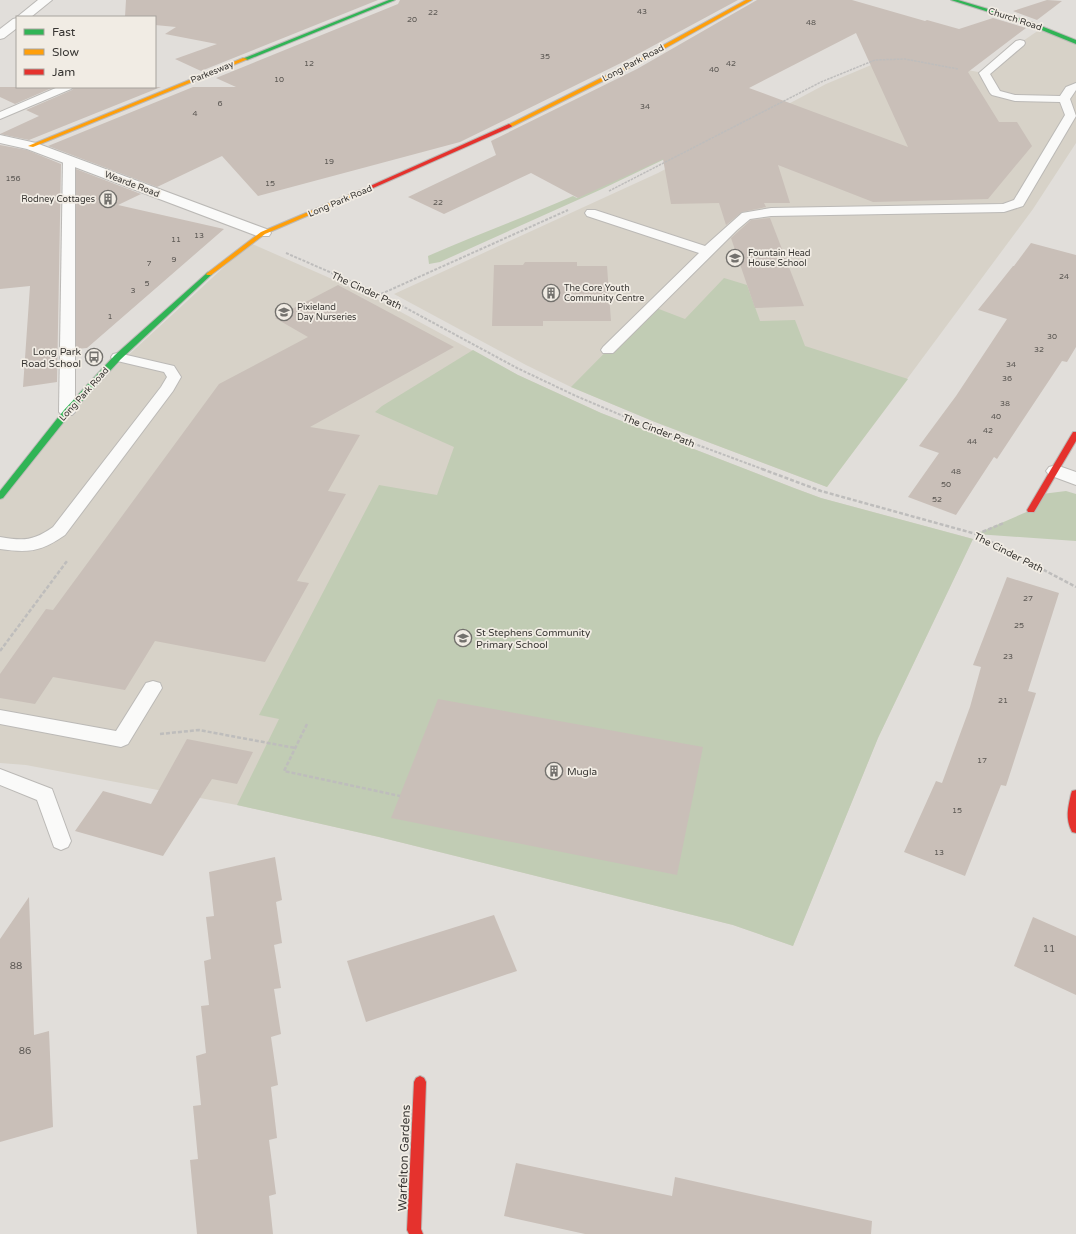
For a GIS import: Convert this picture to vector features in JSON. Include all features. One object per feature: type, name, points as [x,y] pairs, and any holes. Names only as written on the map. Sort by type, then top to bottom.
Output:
[{"type":"street","points":[[24,16],[46,0]]},
{"type":"street","name":"Parkesway","points":[[31,146],[393,0]]},
{"type":"street","name":"Long Park Road","points":[[0,496],[67,412],[118,357],[211,272],[259,236],[455,151],[538,112],[631,65],[750,0]]},
{"type":"street","name":"Church Road","points":[[953,0],[1029,23],[1076,42]]},
{"type":"street","points":[[0,35],[16,23]]},
{"type":"street","name":"Wearde Road","points":[[0,139],[31,146],[70,160],[259,236]]},
{"type":"street","points":[[1031,510],[1056,471],[1076,434]]},
{"type":"street","points":[[1056,471],[1076,478]]},
{"type":"street","points":[[1076,794],[1072,813],[1076,830]]},
{"type":"street","name":"Warfelton Gardens","points":[[416,1234],[414,1230],[420,1082]]},
{"type":"lane","points":[[1020,43],[984,74],[996,93],[1016,98],[1064,99]]},
{"type":"lane","points":[[1064,99],[1070,89],[1076,86]]},
{"type":"lane","points":[[0,116],[64,88]]},
{"type":"lane","points":[[608,350],[707,251],[746,216],[771,212],[1004,208],[1019,203],[1071,115],[1064,99]]},
{"type":"lane","points":[[67,412],[70,160]]},
{"type":"lane","points":[[591,213],[707,251]]},
{"type":"lane","points":[[0,543],[22,546],[43,542],[59,531],[168,388],[174,377],[169,369],[118,357]]},
{"type":"lane","points":[[0,717],[121,739],[153,688]]},
{"type":"lane","points":[[0,777],[45,795],[61,841]]},
{"type":"path","points":[[607,192],[821,82],[875,60],[905,59],[984,74]]},
{"type":"path","points":[[380,294],[572,208]]},
{"type":"path","name":"The Cinder Path","points":[[259,236],[380,294],[555,387],[620,415],[821,491],[976,534],[1076,587]]},
{"type":"path","points":[[307,724],[284,771],[400,796]]},
{"type":"path","points":[[121,739],[199,730],[296,748]]},
{"type":"shaded area","name":"Fountain Head House School","points":[[1042,28],[1076,42],[1076,143],[1033,209],[827,487],[655,422],[571,387],[526,365],[394,294],[658,173],[826,84],[876,63],[905,59],[984,73],[1020,43]]},
{"type":"shaded area","name":"St Stephens Community Primary School","points":[[250,243],[373,297],[518,375],[601,413],[821,498],[973,539],[878,738],[793,946],[733,925],[379,837],[237,805],[26,765],[0,763],[0,498],[71,408]]},
{"type":"green space","points":[[674,149],[669,157],[602,189],[440,262],[429,264],[428,256],[573,196],[577,198]]},
{"type":"green space","points":[[724,278],[747,285],[760,321],[795,320],[805,346],[908,379],[827,487],[655,422],[571,387],[651,306],[685,319]]},
{"type":"green space","name":"St Stephens Community Primary School","points":[[473,350],[518,375],[601,413],[794,488],[821,498],[973,539],[878,738],[793,946],[733,925],[379,837],[237,805],[279,719],[259,715],[379,485],[437,495],[454,447],[375,412],[382,406]]},
{"type":"green space","points":[[1066,491],[1076,494],[1076,541],[976,534],[1031,510],[1042,494]]},
{"type":"building","points":[[126,0],[378,0],[201,71],[175,59],[217,44],[165,34],[176,27],[156,25],[156,16],[125,16]]},
{"type":"building","points":[[400,0],[738,0],[625,61],[460,142],[258,196],[222,156],[157,187],[48,146],[193,87],[236,87],[216,78],[398,4]]},
{"type":"building","points":[[757,0],[852,0],[959,29],[993,18],[1026,28],[968,72],[999,122],[1017,122],[1032,146],[988,199],[873,202],[778,165],[790,203],[764,203],[766,207],[742,212],[726,225],[719,203],[671,204],[663,159],[578,198],[531,173],[444,214],[408,197],[496,155],[491,141],[637,69]],"holes":[[[856,33],[908,147],[749,88]]]},
{"type":"building","points":[[1047,0],[1062,1],[1037,20],[1013,11]]},
{"type":"building","points":[[0,87],[52,88],[15,104],[0,97]]},
{"type":"building","points":[[161,87],[29,140],[0,134],[39,116],[26,110],[72,90],[73,88]]},
{"type":"building","points":[[0,145],[27,150],[61,164],[57,382],[23,387],[30,286],[0,289]]},
{"type":"building","points":[[76,169],[141,194],[118,205],[224,229],[87,348],[76,349]]},
{"type":"building","points":[[770,218],[804,306],[755,308],[731,238],[751,220]]},
{"type":"building","points":[[1031,243],[1076,255],[1076,347],[1067,362],[1062,361],[997,459],[994,457],[956,515],[908,497],[939,453],[919,446],[956,396],[1007,319],[978,310]]},
{"type":"building","name":"The Core Youth Community Centre","points":[[525,262],[577,262],[577,266],[607,266],[611,321],[543,321],[543,326],[492,326],[494,265],[523,265]]},
{"type":"building","points":[[338,285],[454,347],[310,427],[360,435],[328,491],[346,494],[297,581],[309,583],[265,662],[155,641],[125,690],[53,677],[35,704],[0,698],[0,674],[46,609],[53,610],[219,384],[308,337],[275,318]]},
{"type":"building","points":[[1007,577],[1059,593],[1028,691],[1036,693],[1006,786],[1001,785],[965,876],[904,852],[936,781],[942,783],[970,707],[981,667],[973,665]]},
{"type":"building","name":"Mugla","points":[[438,699],[703,747],[677,875],[391,818]]},
{"type":"building","points":[[187,739],[253,752],[237,784],[212,779],[163,856],[75,831],[103,791],[151,804]]},
{"type":"building","points":[[275,857],[282,900],[276,902],[282,943],[274,945],[281,988],[274,989],[281,1034],[271,1037],[278,1085],[271,1087],[277,1138],[269,1140],[276,1194],[269,1196],[273,1234],[197,1234],[190,1160],[198,1159],[193,1106],[201,1105],[196,1056],[206,1053],[201,1006],[209,1005],[204,961],[211,959],[206,917],[214,916],[209,872]]},
{"type":"building","points":[[29,897],[34,1035],[49,1031],[53,1127],[0,1142],[0,939]]},
{"type":"building","points":[[494,915],[517,971],[366,1022],[347,961]]},
{"type":"building","points":[[1033,917],[1076,936],[1076,995],[1014,966]]},
{"type":"building","points":[[516,1163],[672,1196],[675,1177],[872,1221],[871,1234],[585,1234],[504,1216]]},
{"type":"traffic: fast","points":[[245,59],[393,0]]},
{"type":"traffic: fast","points":[[953,0],[1029,23],[1076,42]]},
{"type":"traffic: fast","points":[[0,496],[67,412],[118,357],[209,274]]},
{"type":"traffic: slow","points":[[509,126],[631,65],[750,0]]},
{"type":"traffic: slow","points":[[31,146],[245,59]]},
{"type":"traffic: slow","points":[[209,274],[263,233],[362,191]]},
{"type":"traffic: jam","points":[[362,191],[509,126]]},
{"type":"traffic: jam","points":[[1031,510],[1076,434]]},
{"type":"traffic: jam","points":[[1076,794],[1072,813],[1076,829]]},
{"type":"traffic: jam","points":[[416,1234],[414,1230],[420,1082]]},
{"type":"place","name":"Rodney Cottages","points":[[108,199]]},
{"type":"place","name":"Fountain Head House School","points":[[735,258]]},
{"type":"place","name":"The Core Youth Community Centre","points":[[551,293]]},
{"type":"place","name":"Pixieland Day Nurseries","points":[[284,312]]},
{"type":"place","name":"Long Park Road School","points":[[94,357]]},
{"type":"place","name":"St Stephens Community Primary School","points":[[463,638]]},
{"type":"place","name":"Mugla","points":[[554,771]]}]
